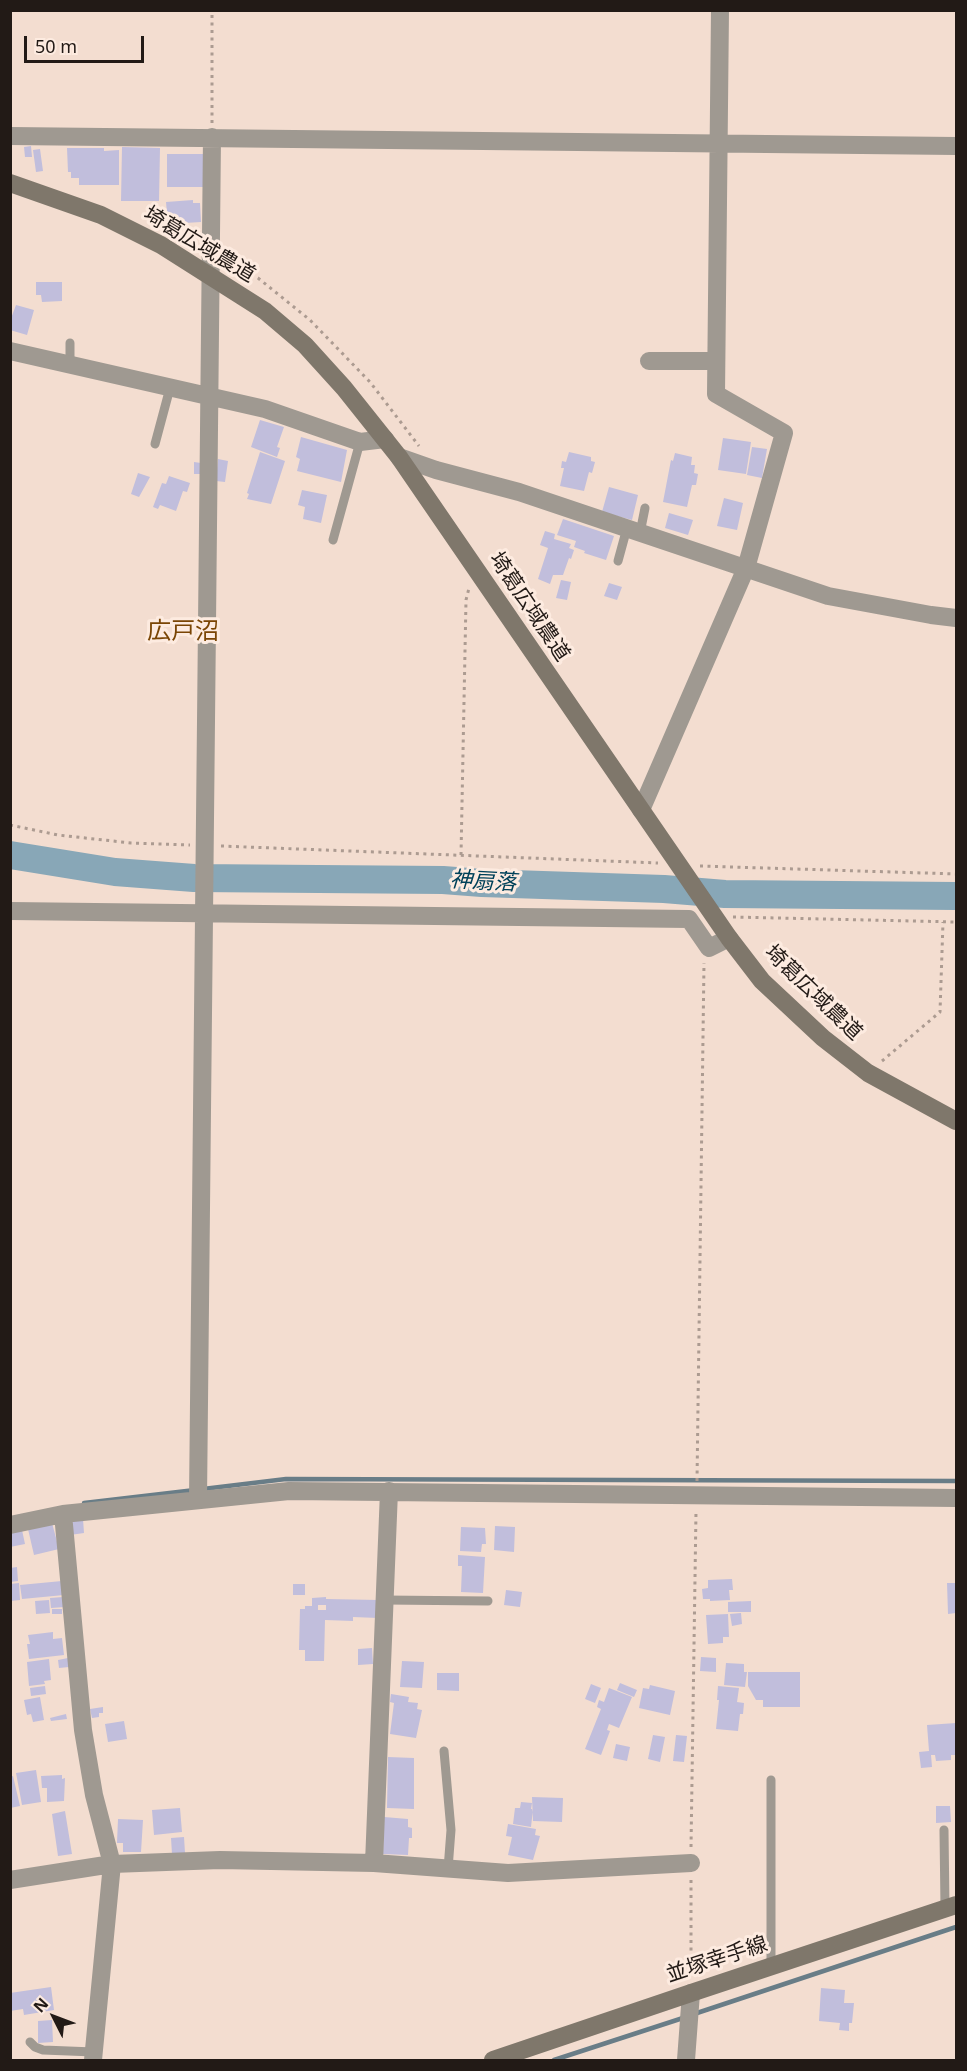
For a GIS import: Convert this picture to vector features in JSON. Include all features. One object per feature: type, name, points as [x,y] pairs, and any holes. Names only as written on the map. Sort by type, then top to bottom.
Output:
[{"type":"street","points":[[641,810],[746,568],[784,433],[716,394],[720,10]]},
{"type":"street","points":[[10,136],[957,146]]},
{"type":"street","points":[[198,1500],[212,137]]},
{"type":"street","name":"埼葛広域農道","points":[[10,183],[33,189],[101,215],[161,245],[265,311],[305,345],[344,388],[399,457],[729,938],[762,981],[823,1038],[868,1073],[957,1121]]},
{"type":"street","points":[[10,351],[265,409],[360,442],[385,439]]},
{"type":"street","points":[[649,361],[716,361]]},
{"type":"street","points":[[399,457],[436,470],[519,492],[828,596],[957,618]]},
{"type":"street","points":[[10,911],[689,919],[709,948],[729,938]]},
{"type":"street","points":[[10,1526],[63,1514],[289,1491],[957,1498]]},
{"type":"street","points":[[374,1863],[388,1491]]},
{"type":"street","points":[[63,1514],[82,1730],[94,1795],[112,1864],[93,2056]]},
{"type":"street","points":[[10,1880],[112,1864],[220,1860],[374,1863],[508,1873],[691,1863]]},
{"type":"street","name":"並塚幸手線","points":[[494,2061],[690,1999],[771,1966],[951,1907]]},
{"type":"street","points":[[686,2061],[690,1999]]},
{"type":"lane","points":[[70,343],[70,365]]},
{"type":"lane","points":[[155,444],[170,388]]},
{"type":"lane","points":[[333,540],[360,442]]},
{"type":"lane","points":[[618,561],[645,508]]},
{"type":"lane","points":[[384,1600],[488,1601]]},
{"type":"lane","points":[[444,1751],[451,1830],[448,1869]]},
{"type":"lane","points":[[771,1780],[771,1966]]},
{"type":"lane","points":[[944,1830],[951,1907]]},
{"type":"lane","points":[[30,2042],[43,2050],[93,2056]]},
{"type":"path","points":[[212,10],[212,137]]},
{"type":"path","points":[[461,855],[466,600],[474,566]]},
{"type":"path","points":[[10,825],[58,835],[131,843],[662,864],[677,861],[957,874]]},
{"type":"path","points":[[715,916],[957,922]]},
{"type":"path","points":[[868,1073],[940,1012],[943,922]]},
{"type":"path","points":[[690,1999],[703,966],[709,948]]},
{"type":"building","points":[[31,146],[32,157],[25,157],[24,147]]},
{"type":"building","points":[[122,147],[160,148],[159,201],[121,201]]},
{"type":"building","points":[[67,148],[119,150],[119,185],[79,185],[79,178],[71,178],[71,172],[68,172]]},
{"type":"building","points":[[40,149],[43,171],[36,172],[33,150]]},
{"type":"building","points":[[167,154],[206,154],[206,187],[167,187]]},
{"type":"building","points":[[193,200],[193,203],[200,203],[201,222],[168,224],[166,202]]},
{"type":"building","points":[[36,282],[62,282],[62,301],[42,302],[41,295],[36,295]]},
{"type":"building","points":[[16,305],[34,310],[27,335],[10,330],[10,321]]},
{"type":"building","points":[[260,420],[284,427],[277,447],[280,448],[277,457],[251,447]]},
{"type":"building","points":[[301,437],[347,450],[341,482],[297,471],[300,459],[296,457]]},
{"type":"building","points":[[723,438],[751,442],[746,474],[718,470]]},
{"type":"building","points":[[752,447],[767,449],[762,478],[747,475]]},
{"type":"building","points":[[260,452],[285,461],[271,504],[247,499]]},
{"type":"building","points":[[569,452],[591,457],[591,461],[595,462],[592,473],[589,472],[584,491],[560,486],[564,468],[561,468],[562,461],[566,462]]},
{"type":"building","points":[[675,453],[692,457],[691,465],[695,465],[694,473],[698,474],[696,485],[692,485],[687,507],[663,502],[671,460],[673,461]]},
{"type":"building","points":[[218,459],[228,461],[225,482],[216,481]]},
{"type":"building","points":[[194,462],[201,463],[200,474],[194,474]]},
{"type":"building","points":[[138,473],[150,477],[139,497],[131,494]]},
{"type":"building","points":[[169,476],[190,483],[187,492],[183,491],[176,511],[160,505],[158,509],[153,507],[162,483],[166,484]]},
{"type":"building","points":[[609,487],[638,495],[632,520],[602,512]]},
{"type":"building","points":[[302,490],[327,495],[321,523],[303,519],[305,507],[298,505]]},
{"type":"building","points":[[724,498],[743,503],[737,530],[717,526]]},
{"type":"building","points":[[669,513],[693,520],[688,535],[665,528]]},
{"type":"building","points":[[563,519],[614,536],[606,560],[584,553],[585,551],[574,547],[576,541],[557,535]]},
{"type":"building","points":[[545,531],[555,534],[554,539],[571,544],[569,548],[574,550],[563,575],[553,575],[550,584],[538,579],[548,548],[540,545]]},
{"type":"building","points":[[561,580],[571,582],[567,600],[556,598]]},
{"type":"building","points":[[609,583],[622,587],[617,600],[604,596]]},
{"type":"building","points":[[83,1519],[84,1533],[70,1535],[68,1521]]},
{"type":"building","points":[[52,1523],[59,1549],[34,1555],[28,1529]]},
{"type":"building","points":[[495,1526],[515,1527],[514,1552],[494,1550]]},
{"type":"building","points":[[461,1527],[485,1528],[486,1544],[482,1544],[481,1552],[460,1551]]},
{"type":"building","points":[[22,1530],[25,1544],[10,1547],[10,1532]]},
{"type":"building","points":[[458,1555],[485,1557],[483,1593],[461,1592],[462,1566],[458,1566]]},
{"type":"building","points":[[17,1567],[18,1581],[10,1582],[10,1568]]},
{"type":"building","points":[[732,1579],[733,1590],[729,1590],[730,1600],[703,1599],[702,1589],[708,1588],[708,1580]]},
{"type":"building","points":[[62,1581],[64,1595],[22,1599],[20,1585]]},
{"type":"building","points":[[19,1583],[20,1600],[10,1601],[10,1584]]},
{"type":"building","points":[[947,1583],[956,1583],[956,1613],[948,1614]]},
{"type":"building","points":[[293,1584],[305,1584],[305,1595],[293,1595]]},
{"type":"building","points":[[506,1590],[522,1592],[520,1607],[504,1605]]},
{"type":"building","points":[[63,1597],[65,1607],[51,1608],[50,1598]]},
{"type":"building","points":[[312,1598],[379,1600],[378,1618],[353,1617],[353,1621],[325,1620],[324,1661],[305,1661],[305,1650],[299,1650],[300,1609],[312,1606]],"holes":[[[318,1605],[326,1605],[326,1610],[318,1610]]]},
{"type":"building","points":[[49,1600],[50,1613],[36,1614],[35,1601]]},
{"type":"building","points":[[751,1601],[751,1612],[728,1612],[728,1602]]},
{"type":"building","points":[[52,1609],[62,1609],[62,1614],[52,1614]]},
{"type":"building","points":[[741,1613],[742,1624],[732,1626],[730,1614]]},
{"type":"building","points":[[728,1614],[729,1637],[723,1637],[723,1643],[708,1644],[706,1615]]},
{"type":"building","points":[[53,1632],[53,1639],[62,1638],[64,1655],[29,1659],[28,1635]]},
{"type":"building","points":[[372,1648],[373,1664],[358,1665],[358,1649]]},
{"type":"building","points":[[701,1657],[716,1658],[716,1672],[700,1671]]},
{"type":"building","points":[[68,1658],[69,1667],[59,1668],[58,1660]]},
{"type":"building","points":[[49,1659],[51,1680],[44,1681],[45,1684],[29,1686],[27,1662]]},
{"type":"building","points":[[402,1661],[424,1662],[422,1688],[400,1687]]},
{"type":"building","points":[[726,1663],[744,1664],[744,1672],[747,1672],[745,1687],[724,1685]]},
{"type":"building","points":[[748,1672],[800,1672],[800,1707],[763,1707],[763,1700],[756,1700],[748,1686]]},
{"type":"building","points":[[437,1673],[459,1673],[459,1691],[437,1690]]},
{"type":"building","points":[[620,1683],[637,1690],[634,1697],[617,1690]]},
{"type":"building","points":[[591,1684],[601,1688],[595,1703],[585,1699]]},
{"type":"building","points":[[650,1685],[675,1691],[670,1715],[639,1708],[643,1688],[649,1689]]},
{"type":"building","points":[[45,1686],[46,1694],[31,1696],[30,1688]]},
{"type":"building","points":[[718,1686],[739,1688],[737,1702],[744,1703],[738,1731],[716,1729]]},
{"type":"building","points":[[609,1688],[632,1697],[619,1728],[609,1724],[607,1730],[610,1731],[601,1755],[585,1749],[601,1709],[597,1707],[599,1700],[604,1702]]},
{"type":"building","points":[[391,1694],[409,1697],[408,1702],[418,1703],[417,1709],[422,1710],[416,1738],[390,1734],[394,1703],[390,1702]]},
{"type":"building","points":[[40,1697],[44,1720],[33,1722],[31,1714],[27,1715],[24,1700]]},
{"type":"building","points":[[103,1707],[103,1713],[99,1713],[99,1717],[92,1718],[90,1709]]},
{"type":"building","points":[[66,1714],[67,1719],[51,1721],[50,1718]]},
{"type":"building","points":[[124,1721],[127,1739],[108,1742],[105,1724]]},
{"type":"building","points":[[956,1723],[956,1755],[951,1755],[951,1760],[936,1761],[935,1755],[931,1755],[932,1767],[921,1768],[919,1752],[929,1751],[927,1725]]},
{"type":"building","points":[[653,1735],[665,1737],[660,1762],[648,1759]]},
{"type":"building","points":[[676,1735],[687,1736],[684,1762],[673,1761]]},
{"type":"building","points":[[616,1744],[630,1747],[627,1761],[613,1758]]},
{"type":"building","points":[[388,1757],[414,1758],[414,1809],[387,1808]]},
{"type":"building","points":[[36,1770],[41,1802],[22,1805],[16,1773]]},
{"type":"building","points":[[62,1775],[62,1779],[65,1778],[64,1801],[47,1802],[47,1788],[42,1788],[41,1776]]},
{"type":"building","points":[[13,1776],[20,1806],[10,1808],[10,1777]]},
{"type":"building","points":[[532,1797],[563,1798],[562,1822],[533,1821]]},
{"type":"building","points":[[521,1802],[532,1803],[531,1827],[513,1824],[515,1808],[520,1808]]},
{"type":"building","points":[[936,1806],[950,1806],[951,1822],[936,1823]]},
{"type":"building","points":[[180,1808],[182,1832],[154,1835],[152,1810]]},
{"type":"building","points":[[65,1811],[72,1854],[58,1856],[52,1814]]},
{"type":"building","points":[[384,1817],[408,1819],[408,1827],[412,1828],[412,1838],[409,1838],[408,1855],[383,1854]]},
{"type":"building","points":[[118,1819],[143,1820],[141,1852],[123,1852],[123,1843],[117,1843]]},
{"type":"building","points":[[508,1824],[536,1829],[535,1835],[540,1836],[533,1860],[508,1855],[512,1837],[506,1836]]},
{"type":"building","points":[[184,1837],[185,1853],[172,1854],[171,1838]]},
{"type":"building","points":[[51,1987],[54,2010],[24,2015],[23,2009],[10,2011],[10,1993]]},
{"type":"building","points":[[821,1988],[845,1990],[844,2003],[854,2003],[849,2031],[839,2030],[840,2023],[819,2021]]},
{"type":"building","points":[[52,2020],[53,2042],[38,2043],[38,2021]]},
{"type":"waterway","name":"神扇落","points":[[10,855],[115,872],[194,878],[443,880],[664,889],[725,894],[956,896]]},
{"type":"waterway","points":[[203,1489],[286,1479],[956,1481]]},
{"type":"waterway","points":[[84,1503],[195,1490]]},
{"type":"waterway","points":[[694,2014],[956,1927]]},
{"type":"waterway","points":[[554,2060],[686,2017]]},
{"type":"district","name":"広戸沼","points":[[183,632]]}]
